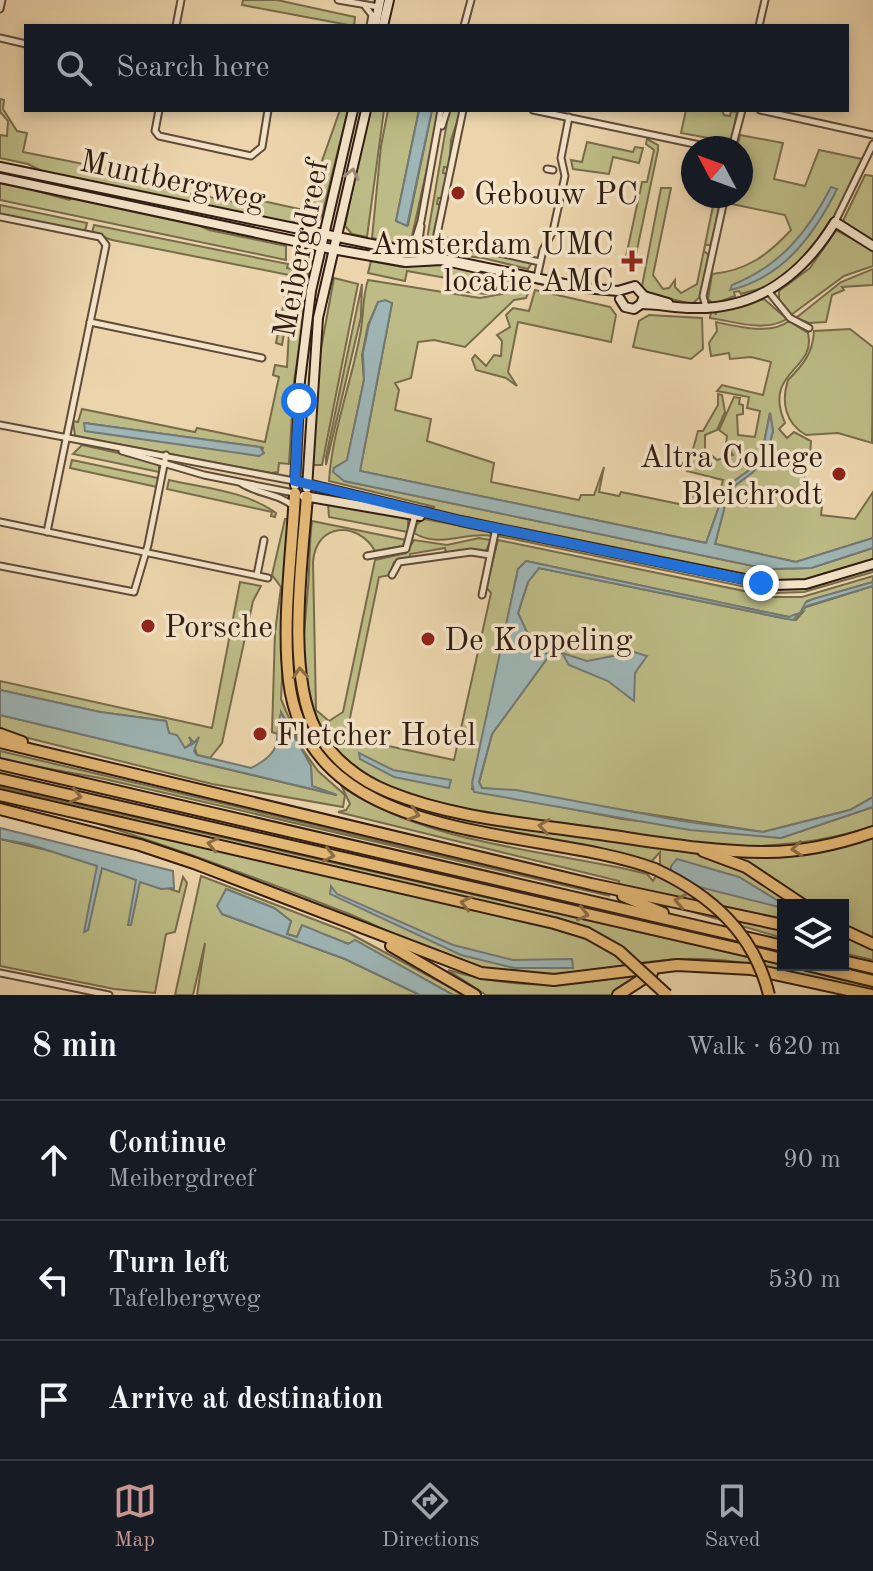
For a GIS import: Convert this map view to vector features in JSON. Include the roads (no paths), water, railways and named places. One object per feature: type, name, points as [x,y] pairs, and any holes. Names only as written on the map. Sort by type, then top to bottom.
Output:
[{"type":"highway","points":[[295,493],[289,679],[299,722],[332,770],[362,793],[412,814],[655,869],[686,883],[730,919],[757,960],[769,995]]},
{"type":"highway","points":[[307,496],[301,681],[314,725],[341,762],[379,787],[433,806],[523,823],[688,846],[766,852],[799,850],[873,832]]},
{"type":"highway","points":[[0,734],[51,752]]},
{"type":"highway","points":[[0,742],[591,884],[777,924]]},
{"type":"highway","points":[[0,764],[777,945]]},
{"type":"highway","points":[[0,779],[777,958]]},
{"type":"highway","points":[[0,795],[554,923],[587,933],[619,951],[667,995]]},
{"type":"highway","points":[[0,811],[167,854],[446,962],[521,980],[571,979],[677,965],[751,969],[871,995]]},
{"type":"highway","points":[[688,846],[746,867],[794,899]]},
{"type":"highway","points":[[591,884],[683,923]]},
{"type":"highway","points":[[362,929],[475,995]]},
{"type":"highway","points":[[849,933],[873,945]]},
{"type":"highway","points":[[849,940],[873,945]]},
{"type":"highway","points":[[849,962],[873,968]]},
{"type":"highway","points":[[618,995],[640,978],[677,965]]},
{"type":"highway","points":[[832,971],[873,981]]},
{"type":"main road","points":[[373,24],[383,2]]},
{"type":"main road","points":[[383,2],[383,24]]},
{"type":"main road","name":"Meibergdreef","points":[[295,493],[304,334],[320,246],[353,112]]},
{"type":"main road","name":"Meibergdreef","points":[[307,496],[313,362],[332,249],[366,112]]},
{"type":"main road","name":"Muntbergweg","points":[[0,167],[335,237]]},
{"type":"main road","name":"Muntbergweg","points":[[0,178],[332,249]]},
{"type":"main road","points":[[642,300],[635,286],[621,295],[630,309],[642,300],[706,308],[737,304],[769,292],[807,261],[835,222],[873,246]]},
{"type":"main road","name":"Meibergdreef","points":[[335,237],[621,295]]},
{"type":"main road","name":"Meibergdreef","points":[[332,249],[412,262],[442,260],[470,267],[488,267]]},
{"type":"main road","points":[[295,481],[415,513]]},
{"type":"main road","points":[[295,493],[461,521],[774,585],[806,584],[873,564]]},
{"type":"street","points":[[0,9],[2,0]]},
{"type":"street","points":[[176,24],[181,0]]},
{"type":"street","points":[[338,0],[365,6],[383,2]]},
{"type":"street","points":[[465,24],[471,0]]},
{"type":"street","points":[[759,24],[765,0]]},
{"type":"street","points":[[365,6],[372,15],[372,24]]},
{"type":"street","points":[[0,38],[24,44]]},
{"type":"street","points":[[159,112],[156,134],[256,154],[262,147],[268,112]]},
{"type":"street","points":[[412,262],[444,112]]},
{"type":"street","points":[[463,112],[436,239],[540,262]]},
{"type":"street","points":[[543,112],[681,141]]},
{"type":"street","points":[[735,136],[741,112]]},
{"type":"street","points":[[769,112],[873,135]]},
{"type":"street","points":[[537,277],[553,231],[565,176],[561,158],[569,117]]},
{"type":"street","points":[[835,222],[873,144]]},
{"type":"street","points":[[706,308],[703,296],[722,208]]},
{"type":"street","points":[[0,217],[104,240],[47,532]]},
{"type":"street","points":[[769,292],[790,318],[809,328]]},
{"type":"street","points":[[90,322],[262,358]]},
{"type":"street","points":[[0,425],[295,493]]},
{"type":"street","points":[[119,450],[166,455],[295,481]]},
{"type":"street","points":[[0,566],[132,593],[137,588],[146,552],[166,455]]},
{"type":"street","points":[[240,482],[251,490],[283,499],[294,508]]},
{"type":"street","points":[[367,556],[406,549],[415,513]]},
{"type":"street","points":[[0,522],[268,578]]},
{"type":"street","points":[[482,595],[496,528]]},
{"type":"street","points":[[257,575],[264,540]]},
{"type":"street","points":[[392,575],[399,562],[471,552],[490,555]]},
{"type":"street","points":[[0,973],[109,995]]},
{"type":"water","points":[[419,112],[432,112],[407,226],[396,221]]},
{"type":"water","points":[[831,187],[837,189],[825,211],[792,254],[765,276],[730,290],[732,285],[764,268],[791,246],[813,219]]},
{"type":"water","points":[[385,300],[392,303],[360,471],[706,543],[726,487],[748,471],[762,453],[770,413],[773,431],[767,454],[753,472],[729,490],[715,544],[796,562],[873,538],[873,548],[811,568],[768,569],[344,481],[333,472],[347,460],[364,380],[363,353],[369,324],[378,302]]},
{"type":"water","points":[[84,423],[260,447],[264,453],[259,456],[85,431]]},
{"type":"water","points":[[526,561],[789,617],[800,613],[793,620],[539,568],[528,582],[518,613],[530,639],[549,656],[492,734],[479,782],[482,788],[516,790],[682,821],[763,832],[850,810],[873,797],[873,807],[781,838],[690,830],[474,792],[472,783],[518,569]]},
{"type":"water","points":[[873,582],[873,586],[807,606],[800,613],[806,602],[813,599]]},
{"type":"water","points":[[634,652],[647,656],[635,673],[634,701],[608,681],[569,665],[562,653],[587,661]]},
{"type":"water","points":[[0,690],[100,712],[166,721],[169,733],[177,735],[185,748],[192,744],[189,737],[194,743],[199,737],[194,751],[197,755],[251,768],[274,749],[281,713],[311,766],[312,786],[337,795],[0,715]]},
{"type":"water","points":[[359,753],[393,770],[451,780],[449,788],[394,777],[360,759]]},
{"type":"water","points":[[0,828],[173,871],[174,888],[161,889],[140,882],[131,925],[128,925],[136,880],[102,868],[88,930],[84,932],[97,866],[28,844],[0,839]]},
{"type":"water","points":[[677,859],[739,877],[777,900],[777,906],[671,880],[671,866]]},
{"type":"water","points":[[331,886],[337,894],[453,945],[513,960],[572,959],[573,968],[514,968],[461,955],[330,894]]},
{"type":"water","points":[[226,889],[274,908],[291,921],[287,934],[297,937],[302,925],[348,944],[355,940],[453,995],[420,995],[345,959],[222,914],[217,906]]},
{"type":"place","name":"Gebouw PC","points":[[458,193]]},
{"type":"place","name":"Amsterdam UMC locatie AMC","points":[[632,261]]},
{"type":"place","name":"Altra College Bleichrodt","points":[[839,474]]},
{"type":"place","name":"Porsche","points":[[148,626]]},
{"type":"place","name":"De Koppeling","points":[[428,639]]},
{"type":"place","name":"Fletcher Hotel","points":[[260,734]]}]
